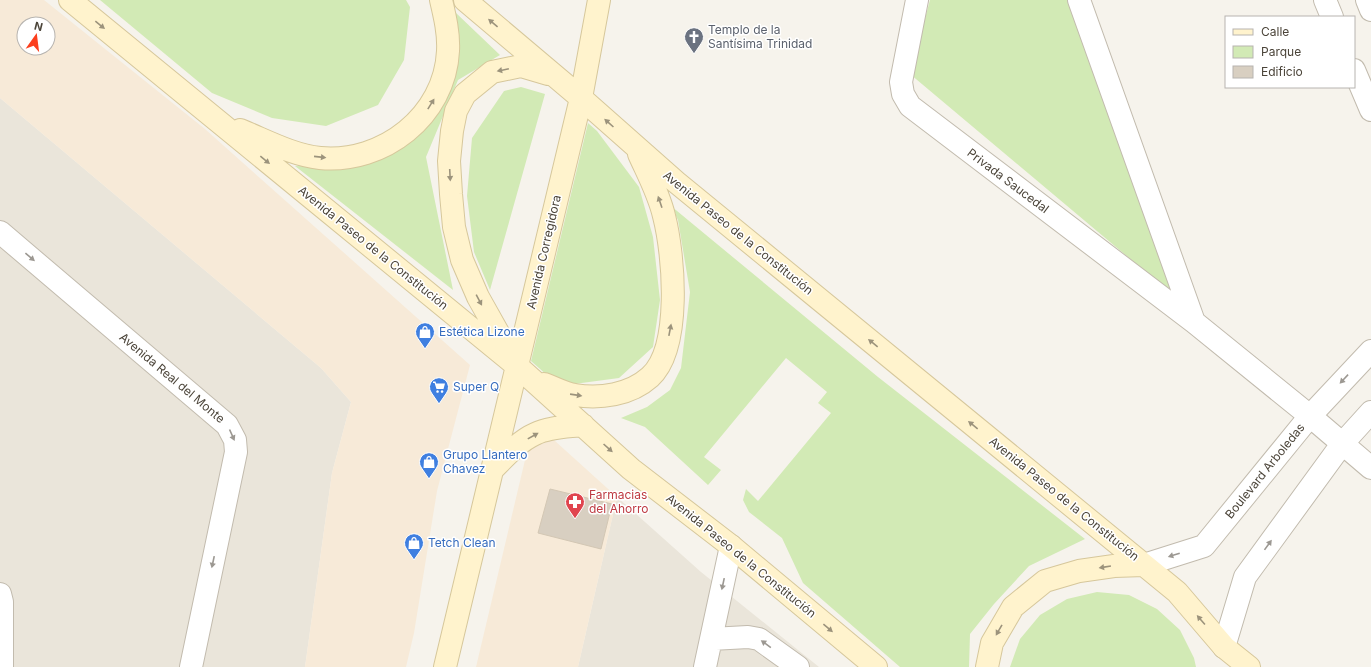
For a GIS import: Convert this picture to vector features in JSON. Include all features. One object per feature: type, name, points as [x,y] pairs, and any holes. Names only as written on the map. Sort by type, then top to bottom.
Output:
[{"type":"street","name":"Avenida Paseo de la Constitución","points":[[70,0],[517,366],[632,469],[731,546],[876,667]]},
{"type":"street","points":[[218,121],[289,150],[319,158],[338,159],[357,156],[374,151],[392,143],[407,132],[420,119],[440,88],[448,52],[448,34],[441,0]]},
{"type":"street","name":"Avenida Paseo de la Constitución","points":[[465,0],[581,98],[676,182],[1177,592],[1223,657],[1249,667]]},
{"type":"street","name":"Avenida Corregidora","points":[[445,667],[581,98],[599,0]]},
{"type":"street","name":"Privada Saucedal","points":[[917,0],[901,82],[903,94],[910,106],[1194,322],[1310,416],[1371,468]]},
{"type":"street","points":[[1079,0],[1194,322]]},
{"type":"street","points":[[1325,0],[1332,16]]},
{"type":"street","points":[[1367,0],[1371,10]]},
{"type":"street","points":[[555,76],[522,66],[492,72],[465,94],[456,111],[449,161],[454,227],[462,260],[478,297],[517,366],[543,383],[574,395],[612,395],[639,385],[650,377],[660,365],[665,354],[674,300],[670,242],[657,192],[636,148]]},
{"type":"street","points":[[1355,72],[1371,110]]},
{"type":"street","name":"Avenida Real del Monte","points":[[0,232],[227,425],[235,440],[236,452],[191,667]]},
{"type":"street","name":"Boulevard Arboledas","points":[[1144,565],[1204,546],[1310,416],[1371,351]]},
{"type":"street","points":[[1223,657],[1245,577],[1342,444],[1371,412]]},
{"type":"street","points":[[492,470],[511,450],[534,434],[558,428],[583,425]]},
{"type":"street","points":[[705,667],[731,546]]},
{"type":"street","points":[[987,667],[992,643],[1013,607],[1045,581],[1079,572],[1114,566],[1144,565]]},
{"type":"street","points":[[0,594],[2,602],[2,667]]},
{"type":"street","points":[[711,639],[748,637],[759,639],[798,667]]},
{"type":"shaded area","points":[[0,0],[44,0],[205,129],[470,365],[437,491],[414,633],[406,667],[305,667],[332,473],[351,402],[321,368],[0,98]]},
{"type":"shaded area","points":[[0,98],[321,368],[351,402],[332,473],[305,667],[0,667]]},
{"type":"shaded area","points":[[534,422],[617,497],[578,667],[476,667]]},
{"type":"shaded area","points":[[617,497],[701,572],[819,667],[578,667]]},
{"type":"green space","points":[[100,0],[406,0],[410,7],[404,60],[378,105],[326,126],[272,118],[212,93]]},
{"type":"green space","points":[[930,0],[1070,0],[1185,305],[910,74]]},
{"type":"green space","points":[[456,13],[500,55],[458,80],[426,157],[453,290],[295,166],[353,167],[414,138],[454,68]]},
{"type":"green space","points":[[521,87],[545,94],[490,290],[474,252],[467,196],[472,138],[504,91]]},
{"type":"green space","points":[[588,123],[597,131],[639,187],[653,237],[660,300],[653,347],[619,378],[574,384],[548,376],[531,361]]},
{"type":"green space","points":[[671,206],[878,377],[1085,539],[1029,566],[994,604],[970,634],[969,667],[900,667],[803,583],[782,538],[749,512],[743,500],[746,489],[758,501],[831,413],[818,403],[827,392],[786,358],[704,457],[721,470],[708,485],[645,427],[621,418],[647,407],[670,390],[681,368],[690,292],[678,220]]},
{"type":"green space","points":[[1097,592],[1129,595],[1157,609],[1180,630],[1194,658],[1196,667],[1010,667],[1020,639],[1040,615],[1067,599]]},
{"type":"building","name":"Farmacias del Ahorro","points":[[550,489],[612,504],[601,549],[538,533]]},
{"type":"place","name":"Templo de la Santísima Trinidad","points":[[694,54]]},
{"type":"place","name":"Estética Lizone","points":[[425,349]]},
{"type":"place","name":"Super Q","points":[[439,404]]},
{"type":"place","name":"Grupo Llantero Chavez","points":[[429,479]]},
{"type":"place","name":"Farmacias del Ahorro","points":[[575,519]]},
{"type":"place","name":"Tetch Clean","points":[[414,560]]}]
